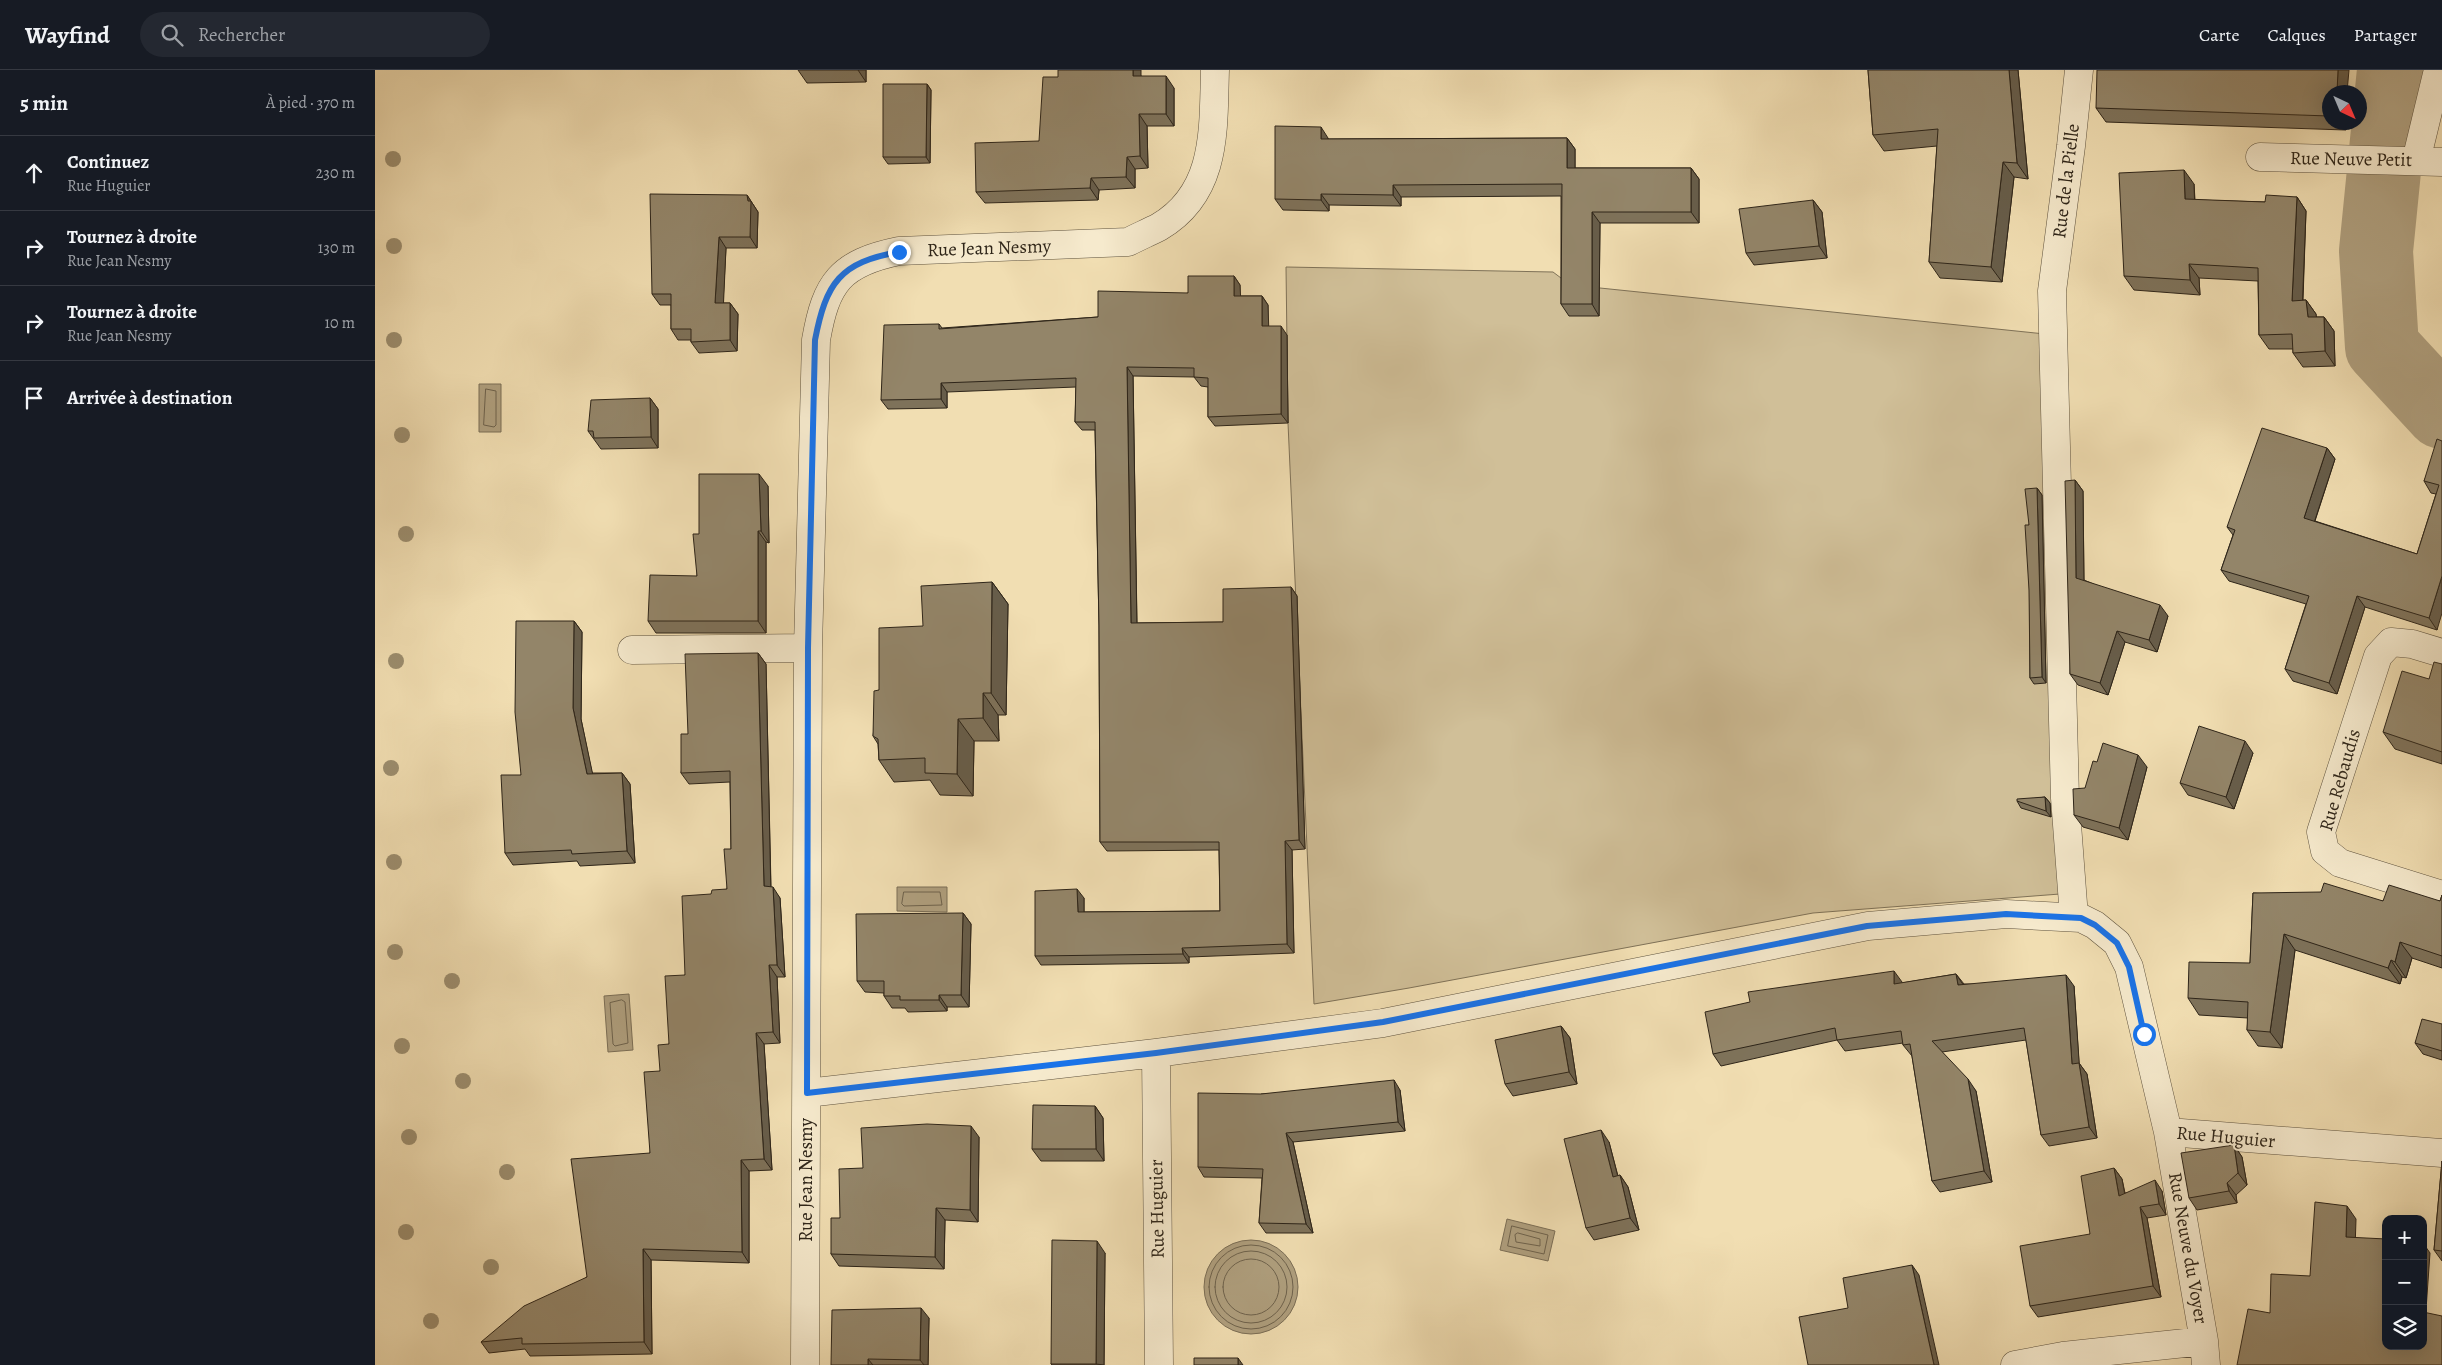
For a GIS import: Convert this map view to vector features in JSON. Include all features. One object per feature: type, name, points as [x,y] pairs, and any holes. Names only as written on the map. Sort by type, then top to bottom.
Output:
[{"type":"street","name":"Rue Jean Nesmy","points":[[805,1365],[808,648],[815,340],[821,309],[831,288],[845,272],[872,256],[899,252],[1128,242],[1160,226],[1187,204],[1202,182],[1212,141],[1215,70]]},
{"type":"street","name":"Rue de la Pielle","points":[[2073,917],[2065,798],[2052,291],[2079,70]]},
{"type":"street","points":[[2421,161],[2438,70]]},
{"type":"street","name":"Rue Neuve Petit","points":[[2260,157],[2421,161]]},
{"type":"street","name":"Rue Rebaudis","points":[[2442,653],[2412,644],[2391,642],[2378,656],[2321,832],[2325,851],[2339,863],[2442,895]]},
{"type":"street","points":[[632,650],[808,648]]},
{"type":"street","name":"Rue Huguier","points":[[807,1093],[1156,1053],[1383,1022],[1867,926],[2006,914],[2081,918],[2095,925],[2117,943],[2129,967],[2168,1132],[2442,1153]]},
{"type":"street","name":"Rue Huguier","points":[[1156,1053],[1159,1365]]},
{"type":"street","name":"Rue Neuve du Voyer","points":[[2168,1132],[2205,1353]]},
{"type":"street","points":[[2015,1365],[2063,1356],[2205,1353]]},
{"type":"shaded area","points":[[1286,267],[1553,272],[1569,284],[1600,288],[2045,334],[2060,894],[1813,913],[1314,1004],[1288,423]]},
{"type":"water","points":[[479,384],[501,384],[501,432],[479,432]]},
{"type":"water","points":[[897,887],[947,887],[947,912],[897,911]]},
{"type":"water","points":[[629,994],[633,1050],[608,1052],[604,996]]},
{"type":"water","points":[[1507,1219],[1555,1231],[1548,1261],[1500,1250]]},
{"type":"water","points":[[1251,1240],[1269,1244],[1284,1254],[1294,1269],[1298,1287],[1294,1305],[1284,1320],[1269,1330],[1251,1334],[1233,1330],[1218,1320],[1208,1305],[1204,1287],[1208,1269],[1218,1254],[1233,1244]]},
{"type":"building","points":[[1058,70],[1133,70],[1133,76],[1166,76],[1166,114],[1139,114],[1140,156],[1127,157],[1126,177],[1091,178],[1090,188],[976,192],[975,143],[1039,141],[1043,77],[1058,77]]},
{"type":"building","points":[[1868,70],[2009,70],[2017,163],[2003,162],[1991,267],[1929,262],[1938,129],[1873,135]]},
{"type":"building","points":[[2097,70],[2338,70],[2337,85],[2322,85],[2322,116],[2096,108]]},
{"type":"building","points":[[883,84],[927,84],[926,157],[883,157]]},
{"type":"building","points":[[1275,126],[1321,127],[1321,139],[1567,138],[1567,168],[1691,168],[1691,212],[1592,212],[1592,304],[1561,304],[1562,184],[1393,185],[1393,195],[1321,194],[1321,200],[1275,199]]},
{"type":"building","points":[[2184,170],[2185,199],[2265,202],[2266,195],[2297,197],[2292,301],[2306,300],[2308,317],[2324,317],[2325,351],[2293,353],[2292,334],[2259,335],[2258,268],[2189,264],[2190,280],[2124,276],[2119,173]]},
{"type":"building","points":[[650,194],[747,195],[748,201],[751,201],[750,237],[719,237],[715,303],[730,303],[730,340],[691,342],[691,329],[671,329],[671,294],[652,294]]},
{"type":"building","points":[[1813,200],[1819,246],[1746,253],[1739,209]]},
{"type":"building","points":[[1188,276],[1234,276],[1234,296],[1262,296],[1262,326],[1281,326],[1281,414],[1208,417],[1208,378],[1194,377],[1194,368],[1127,367],[1131,623],[1223,622],[1223,589],[1291,587],[1299,840],[1285,841],[1287,944],[1182,948],[1183,954],[1035,956],[1035,891],[1077,889],[1078,912],[1220,911],[1219,842],[1100,842],[1099,625],[1095,422],[1075,422],[1076,378],[941,383],[941,399],[881,400],[884,325],[939,324],[939,329],[1098,317],[1098,291],[1188,293]]},
{"type":"building","points":[[650,398],[651,437],[594,438],[593,431],[588,431],[591,400]]},
{"type":"building","points":[[2262,428],[2327,448],[2304,518],[2417,554],[2439,485],[2424,481],[2437,439],[2442,441],[2442,576],[2429,618],[2357,596],[2329,683],[2285,669],[2309,596],[2221,570],[2235,530],[2227,527]]},
{"type":"building","points":[[699,474],[759,474],[761,531],[758,531],[758,621],[648,621],[650,575],[697,576],[693,534],[699,534]]},
{"type":"building","points":[[2075,480],[2076,578],[2160,605],[2149,640],[2117,631],[2100,683],[2070,674],[2065,481]]},
{"type":"building","points":[[2037,488],[2042,677],[2030,678],[2029,590],[2025,525],[2029,525],[2025,489]]},
{"type":"building","points":[[992,582],[991,693],[983,693],[983,718],[958,719],[957,774],[925,773],[925,758],[879,760],[878,739],[873,736],[874,691],[879,690],[879,628],[923,626],[921,586]]},
{"type":"building","points":[[516,621],[574,621],[573,708],[587,774],[622,773],[627,851],[572,854],[571,850],[505,853],[501,775],[521,775],[515,712]]},
{"type":"building","points":[[758,653],[764,886],[773,887],[777,965],[769,965],[773,1032],[756,1033],[764,1159],[741,1160],[742,1252],[643,1249],[644,1342],[522,1344],[522,1338],[481,1342],[524,1306],[587,1277],[571,1159],[650,1153],[644,1072],[660,1071],[658,1045],[669,1044],[665,976],[685,975],[682,896],[711,894],[712,890],[727,889],[724,849],[731,849],[730,771],[681,773],[681,734],[688,734],[685,654]]},
{"type":"building","points":[[2434,662],[2442,664],[2442,752],[2383,732],[2402,671],[2429,679]]},
{"type":"building","points":[[2199,726],[2245,741],[2226,797],[2180,783]]},
{"type":"building","points":[[2103,743],[2138,755],[2119,828],[2074,815],[2073,789],[2085,788],[2093,761],[2097,762]]},
{"type":"building","points":[[2045,797],[2046,811],[2017,801],[2017,799]]},
{"type":"building","points":[[2324,883],[2383,901],[2389,885],[2440,901],[2442,895],[2442,956],[2400,942],[2395,962],[2391,960],[2388,968],[2284,934],[2270,1032],[2247,1030],[2248,1002],[2188,998],[2189,962],[2250,963],[2253,893],[2321,892]]},
{"type":"building","points":[[963,913],[961,995],[939,995],[939,1000],[900,1000],[900,996],[884,996],[884,981],[857,981],[856,914]]},
{"type":"building","points":[[1894,971],[1894,984],[1956,974],[1958,985],[2066,975],[2072,1064],[2079,1063],[2089,1127],[2041,1135],[2024,1028],[1932,1041],[1968,1079],[1984,1171],[1932,1181],[1910,1044],[1903,1045],[1901,1031],[1837,1040],[1835,1028],[1713,1054],[1705,1012],[1750,1002],[1748,992]]},
{"type":"building","points":[[2422,1019],[2442,1024],[2442,1051],[2415,1043]]},
{"type":"building","points":[[1561,1026],[1569,1072],[1505,1084],[1495,1040]]},
{"type":"building","points":[[1394,1080],[1398,1122],[1286,1133],[1306,1224],[1259,1223],[1263,1169],[1198,1167],[1198,1093],[1261,1094]]},
{"type":"building","points":[[1033,1105],[1095,1106],[1096,1149],[1032,1149]]},
{"type":"building","points":[[927,1124],[971,1126],[970,1210],[936,1208],[935,1257],[831,1254],[831,1218],[840,1218],[839,1169],[863,1168],[861,1128]]},
{"type":"building","points":[[1601,1130],[1613,1177],[1620,1175],[1630,1218],[1586,1228],[1564,1139]]},
{"type":"building","points":[[2234,1145],[2238,1173],[2227,1183],[2229,1191],[2189,1198],[2181,1153]]},
{"type":"building","points":[[2442,1161],[2442,1251],[2434,1250]]},
{"type":"building","points":[[2114,1168],[2119,1196],[2155,1180],[2159,1204],[2140,1207],[2153,1286],[2030,1306],[2020,1246],[2090,1234],[2081,1176]]},
{"type":"building","points":[[2315,1202],[2347,1206],[2346,1237],[2382,1239],[2382,1350],[2427,1350],[2427,1313],[2442,1316],[2442,1365],[2237,1365],[2248,1309],[2270,1313],[2271,1274],[2310,1276]]},
{"type":"building","points":[[1052,1240],[1097,1241],[1096,1364],[1051,1364]]},
{"type":"building","points":[[1912,1265],[1934,1365],[1808,1365],[1799,1317],[1848,1308],[1843,1278]]},
{"type":"building","points":[[921,1308],[920,1360],[868,1359],[868,1365],[831,1365],[832,1310]]},
{"type":"building","points":[[1194,1358],[1238,1358],[1238,1365],[1194,1365]]},
{"type":"waterway","points":[[2394,70],[2376,251],[2382,347],[2442,412]]},
{"type":"route","points":[[899,252],[872,256],[845,272],[831,288],[821,309],[815,340],[808,648],[807,1093],[1156,1053],[1383,1022],[1867,926],[2006,914],[2081,918],[2095,925],[2117,943],[2129,967],[2144,1034]]}]
